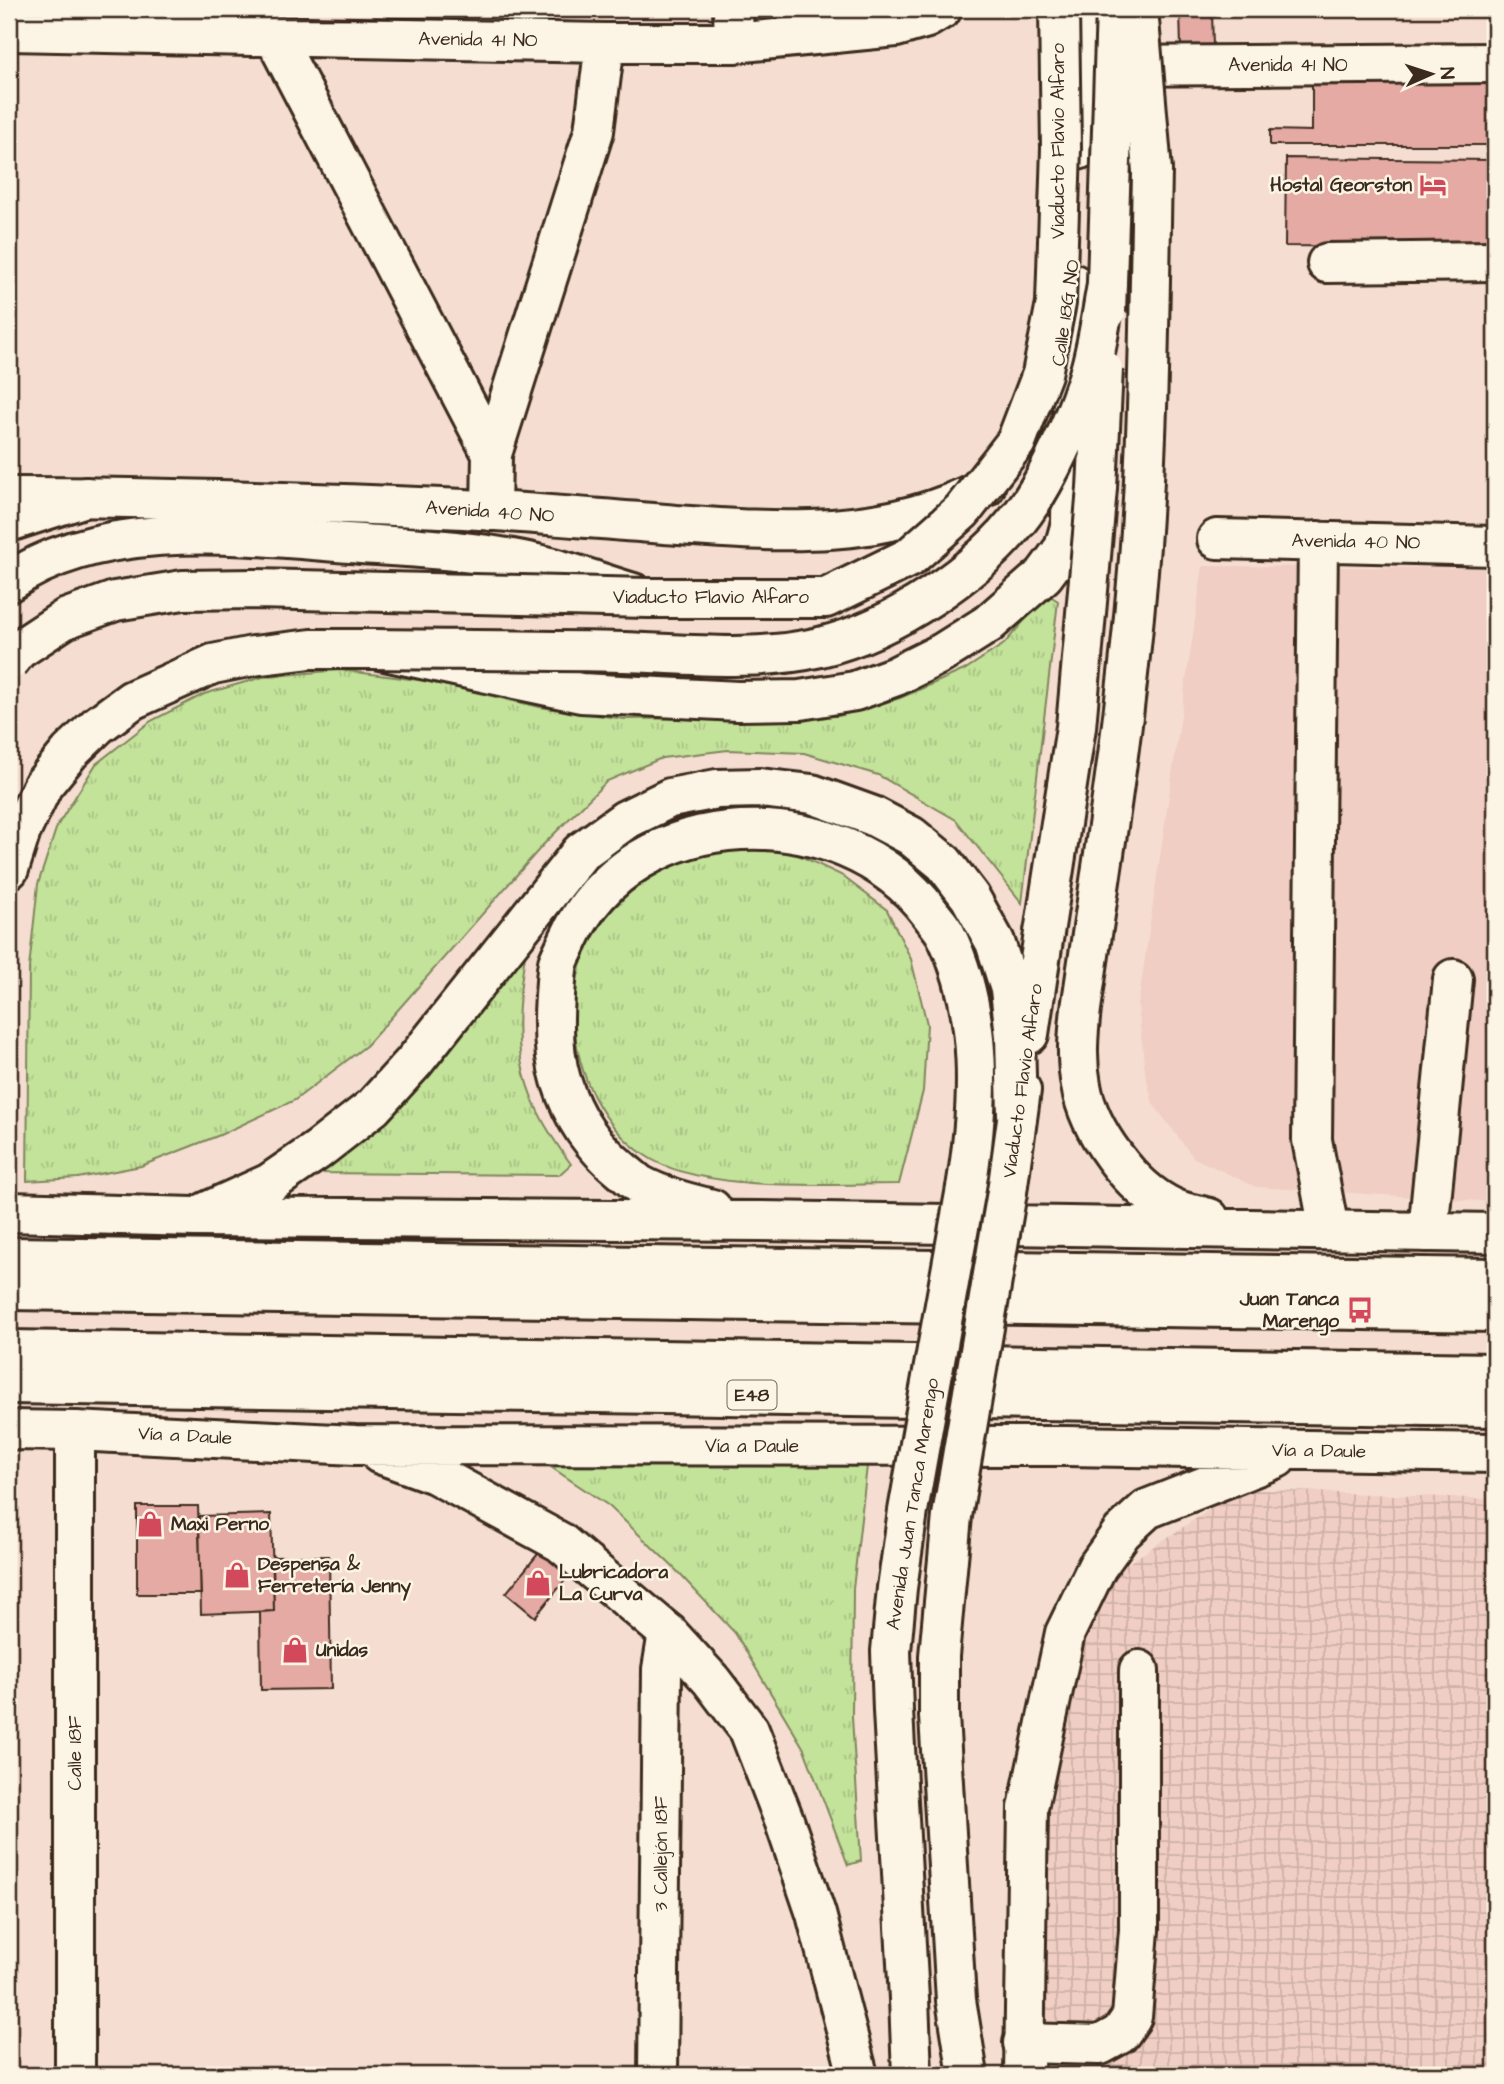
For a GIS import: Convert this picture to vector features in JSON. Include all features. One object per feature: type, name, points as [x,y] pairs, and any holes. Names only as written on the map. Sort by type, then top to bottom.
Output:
[{"type":"main road","name":"Avenida 41 NO","points":[[9,31],[605,43],[734,26],[896,27],[927,18],[942,9]]},
{"type":"main road","name":"Viaducto Flavio Alfaro","points":[[9,661],[18,650],[65,620],[115,601],[183,590],[255,589],[648,598],[826,598],[909,557],[962,512],[1016,443],[1042,374],[1056,303],[1061,148],[1059,9]]},
{"type":"main road","name":"Calle 18G NO","points":[[967,497],[998,480],[1022,460],[1041,427],[1091,285],[1080,66],[1083,9]]},
{"type":"main road","name":"Viaducto Flavio Alfaro","points":[[968,2075],[956,2000],[939,1716],[939,1656],[952,1516],[1007,1192],[1076,727],[1097,488],[1091,285],[1116,9]]},
{"type":"main road","points":[[1138,9],[1152,171],[1146,451],[1123,729],[1091,938],[1077,1054],[1081,1088],[1093,1121],[1108,1147],[1148,1192],[1173,1209],[1246,1228]]},
{"type":"main road","points":[[274,36],[492,454]]},
{"type":"main road","points":[[491,511],[492,454],[594,131],[605,43]]},
{"type":"main road","name":"Avenida 41 NO","points":[[1080,66],[1495,63]]},
{"type":"main road","points":[[1327,263],[1495,261]]},
{"type":"main road","points":[[375,649],[581,693],[738,701],[800,700],[855,691],[896,676],[942,653],[988,624],[1026,592],[1044,575],[1064,548],[1071,523],[1091,285]]},
{"type":"main road","points":[[9,869],[21,831],[43,785],[70,752],[98,725],[132,700],[181,677],[226,661],[311,649],[705,655],[781,653],[819,648],[856,636],[891,620],[931,597],[965,570],[994,546],[1024,512],[1066,435],[1087,382],[1091,285]]},
{"type":"main road","name":"Avenida 40 NO","points":[[9,497],[347,503],[771,532],[824,530],[919,514],[967,497]]},
{"type":"main road","points":[[9,522],[86,497]]},
{"type":"main road","points":[[9,582],[27,570],[74,552],[118,540],[174,535],[251,536],[480,555],[541,565],[648,598]]},
{"type":"main road","name":"Avenida 40 NO","points":[[1217,539],[1495,546]]},
{"type":"main road","points":[[1318,541],[1320,580],[1312,1140],[1329,1230]]},
{"type":"main road","points":[[195,1217],[270,1183],[373,1107],[414,1062],[581,852],[625,820],[670,798],[717,789],[760,788],[812,794],[873,816],[911,836],[944,863],[970,897],[995,942],[1010,989],[1015,1036],[1017,1114]]},
{"type":"main road","name":"Avenida Juan Tanca Marengo","points":[[761,1221],[684,1202],[640,1185],[605,1157],[582,1130],[568,1103],[556,1066],[553,1016],[558,963],[580,916],[609,883],[640,859],[682,839],[725,831],[766,828],[809,835],[849,848],[890,871],[918,896],[945,933],[963,977],[973,1023],[976,1069],[975,1132],[908,1511],[891,1651],[912,2075]]},
{"type":"main road","points":[[1428,1232],[1453,979]]},
{"type":"main road","points":[[9,1213],[761,1221],[1495,1233]]},
{"type":"main road","points":[[9,1257],[1495,1278]]},
{"type":"main road","points":[[9,1290],[1495,1312]]},
{"type":"main road","points":[[9,1350],[1495,1373]]},
{"type":"main road","name":"E48","points":[[9,1384],[1495,1407]]},
{"type":"main road","name":"Vía a Daule","points":[[9,1430],[355,1445],[1066,1446],[1495,1453]]},
{"type":"main road","name":"Calle 18F","points":[[75,1431],[75,2075]]},
{"type":"main road","points":[[355,1445],[435,1474],[560,1542],[668,1633],[710,1680],[749,1730],[784,1820],[816,1914],[858,2075]]},
{"type":"main road","points":[[1139,1670],[1139,1930],[1132,2017],[1120,2035],[1100,2045],[1023,2059],[1028,1808],[1065,1633],[1097,1567],[1122,1532],[1147,1509],[1292,1451]]},
{"type":"main road","name":"3 Callejón 18F","points":[[658,2075],[662,1669],[668,1633]]},
{"type":"shaded area","points":[[1203,566],[1493,568],[1495,1202],[1256,1187],[1194,1158],[1153,1104],[1145,1072],[1138,1005]]},
{"type":"shaded area","points":[[1241,1489],[1495,1499],[1495,2075],[1047,2075],[1043,1833],[1076,1657],[1121,1568]]},
{"type":"green space","points":[[1047,594],[1058,601],[1022,903],[956,820],[878,775],[804,753],[728,750],[662,758],[607,781],[543,845],[367,1045],[295,1100],[220,1135],[141,1166],[78,1178],[27,1181],[29,968],[38,884],[57,826],[96,764],[151,721],[204,694],[263,677],[340,670],[426,681],[540,707],[625,719],[839,716],[900,698],[964,670],[1004,644]]},
{"type":"green space","points":[[730,848],[788,850],[841,875],[887,910],[911,959],[927,1024],[923,1091],[899,1184],[766,1184],[697,1176],[667,1167],[643,1154],[615,1129],[594,1097],[581,1062],[574,1025],[576,988],[585,952],[602,918],[628,890],[652,873],[676,862]]},
{"type":"green space","points":[[526,949],[519,1010],[521,1062],[538,1111],[571,1164],[559,1175],[315,1173]]},
{"type":"green space","points":[[536,1457],[867,1466],[853,1589],[852,1717],[861,1861],[848,1865],[804,1749],[735,1633],[674,1568],[609,1506]]},
{"type":"building","points":[[1180,10],[1212,10],[1213,48],[1181,48]]},
{"type":"building","points":[[1312,80],[1495,80],[1495,145],[1270,145],[1270,130],[1312,131]]},
{"type":"building","points":[[1286,158],[1495,160],[1495,248],[1285,246]]},
{"type":"building","points":[[137,1506],[198,1506],[201,1594],[137,1594]]},
{"type":"building","name":"Despensa & Ferretería Jenny","points":[[271,1514],[274,1611],[201,1614],[199,1516]]},
{"type":"building","name":"Lubricadora La Curva","points":[[542,1549],[571,1573],[535,1617],[506,1593]]},
{"type":"building","name":"Unidas","points":[[329,1556],[331,1689],[261,1690],[260,1612],[274,1611],[273,1557]]},
{"type":"place","name":"Hostal Georston","points":[[1433,185]]},
{"type":"place","name":"Juan Tanca Marengo","points":[[1360,1310]]},
{"type":"place","name":"Maxi Perno","points":[[150,1524]]},
{"type":"place","name":"Despensa & Ferretería Jenny","points":[[237,1575]]},
{"type":"place","name":"Lubricadora La Curva","points":[[538,1583]]},
{"type":"place","name":"Unidas","points":[[295,1650]]}]
